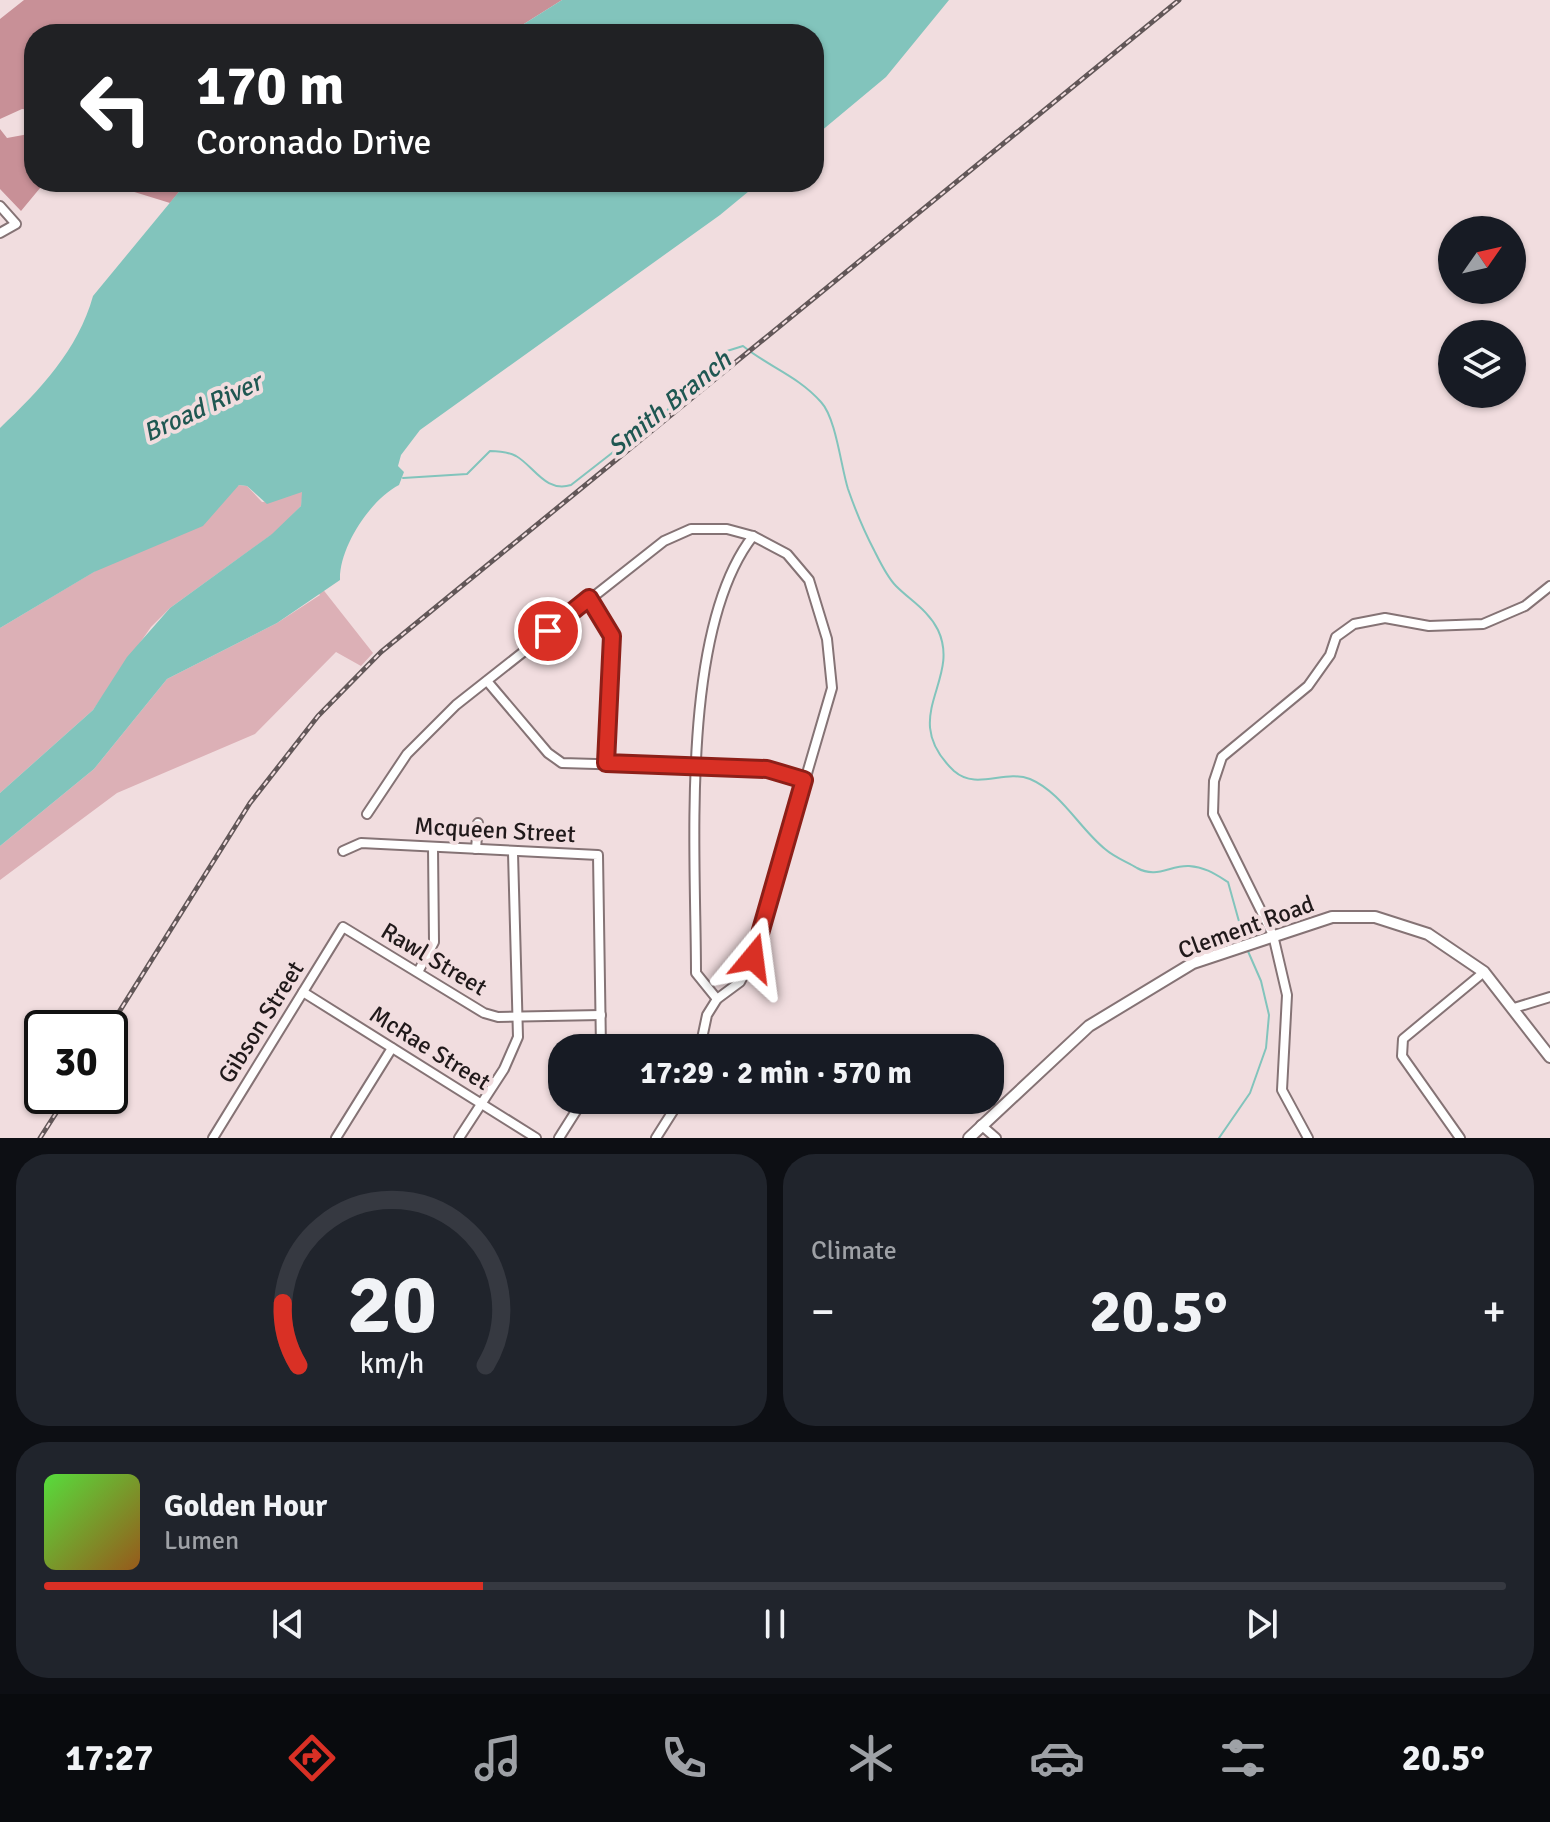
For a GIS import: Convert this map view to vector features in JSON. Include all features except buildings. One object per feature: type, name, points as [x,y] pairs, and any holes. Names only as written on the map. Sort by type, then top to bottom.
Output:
[{"type":"street","points":[[0,206],[16,224],[0,233]]},
{"type":"street","points":[[367,814],[407,754],[487,681],[664,541],[691,529],[727,529],[753,536],[787,554],[809,580],[827,639],[832,688],[753,958],[740,982],[717,999],[707,1015],[703,1034]]},
{"type":"street","points":[[717,999],[696,973],[696,724],[718,613],[730,573],[753,536]]},
{"type":"street","points":[[1308,1138],[1282,1090],[1287,995],[1273,935],[1213,814],[1214,781],[1222,757],[1308,686],[1330,655],[1336,637],[1354,624],[1385,618],[1429,626],[1483,624],[1525,606],[1550,586]]},
{"type":"street","points":[[589,598],[612,636],[606,763]]},
{"type":"street","points":[[487,681],[548,753],[562,763],[767,769],[804,780]]},
{"type":"street","points":[[476,849],[478,823]]},
{"type":"street","name":"Mcqueen Street","points":[[343,851],[361,843],[598,855],[601,1034]]},
{"type":"street","points":[[418,972],[434,942],[433,848]]},
{"type":"street","points":[[459,1138],[513,1052],[518,1037],[513,853]]},
{"type":"street","name":"Clement Road","points":[[969,1138],[1089,1026],[1193,963],[1332,917],[1375,917],[1428,934],[1484,972],[1550,1057]]},
{"type":"street","name":"Rawl Street","points":[[343,927],[484,1013],[498,1017],[601,1015]]},
{"type":"street","name":"Gibson Street","points":[[213,1138],[343,927]]},
{"type":"street","points":[[1460,1138],[1402,1056],[1403,1039],[1484,972]]},
{"type":"street","name":"McRae Street","points":[[303,992],[536,1138]]},
{"type":"street","points":[[1514,1008],[1550,997]]},
{"type":"street","points":[[336,1138],[392,1048]]},
{"type":"street","points":[[559,1138],[574,1114]]},
{"type":"street","points":[[656,1138],[671,1114]]},
{"type":"street","points":[[981,1125],[996,1138]]},
{"type":"shaded area","points":[[24,0],[562,0],[524,24],[24,24],[24,109],[0,119],[0,19]]},
{"type":"shaded area","points":[[0,129],[7,138],[24,135],[24,192],[37,192],[21,211],[0,189]]},
{"type":"shaded area","points":[[134,192],[179,192],[170,203]]},
{"type":"shaded area","points":[[239,485],[247,486],[262,502],[303,491],[301,506],[277,531],[373,653],[361,666],[336,652],[255,734],[117,793],[0,880],[0,846],[94,769],[167,679],[277,623],[320,595],[271,535],[170,608],[151,627],[93,710],[0,793],[0,628]]},
{"type":"water","points":[[562,0],[949,0],[886,77],[824,129],[824,24],[524,24]]},
{"type":"water","name":"Broad River","points":[[179,192],[748,192],[420,430],[401,455],[398,466],[404,472],[399,485],[378,501],[351,539],[341,567],[340,580],[277,623],[167,679],[94,769],[0,846],[0,793],[93,710],[127,657],[170,608],[272,534],[301,506],[302,492],[267,504],[247,486],[239,485],[203,526],[94,572],[0,628],[0,428],[29,399],[68,351],[93,296]]},
{"type":"waterway","name":"Smith Branch","points":[[403,478],[467,474],[493,451],[516,456],[547,482],[571,485],[717,371],[727,351],[743,346],[803,385],[826,409],[848,489],[863,528],[887,574],[924,611],[938,630],[943,648],[943,666],[930,716],[931,733],[938,752],[963,777],[981,780],[1020,777],[1041,785],[1109,852],[1144,871],[1157,872],[1189,866],[1219,876],[1228,882],[1245,943]]},
{"type":"waterway","name":"Smith Branch","points":[[1219,1138],[1250,1093],[1266,1048],[1269,1015],[1261,981],[1247,949]]},
{"type":"railway","points":[[120,1010],[250,803],[318,716],[381,652],[1179,0]]},
{"type":"railway","points":[[40,1138],[55,1114]]},
{"type":"route","points":[[548,631],[589,598],[612,636],[606,763],[767,769],[804,780],[753,958]]}]
